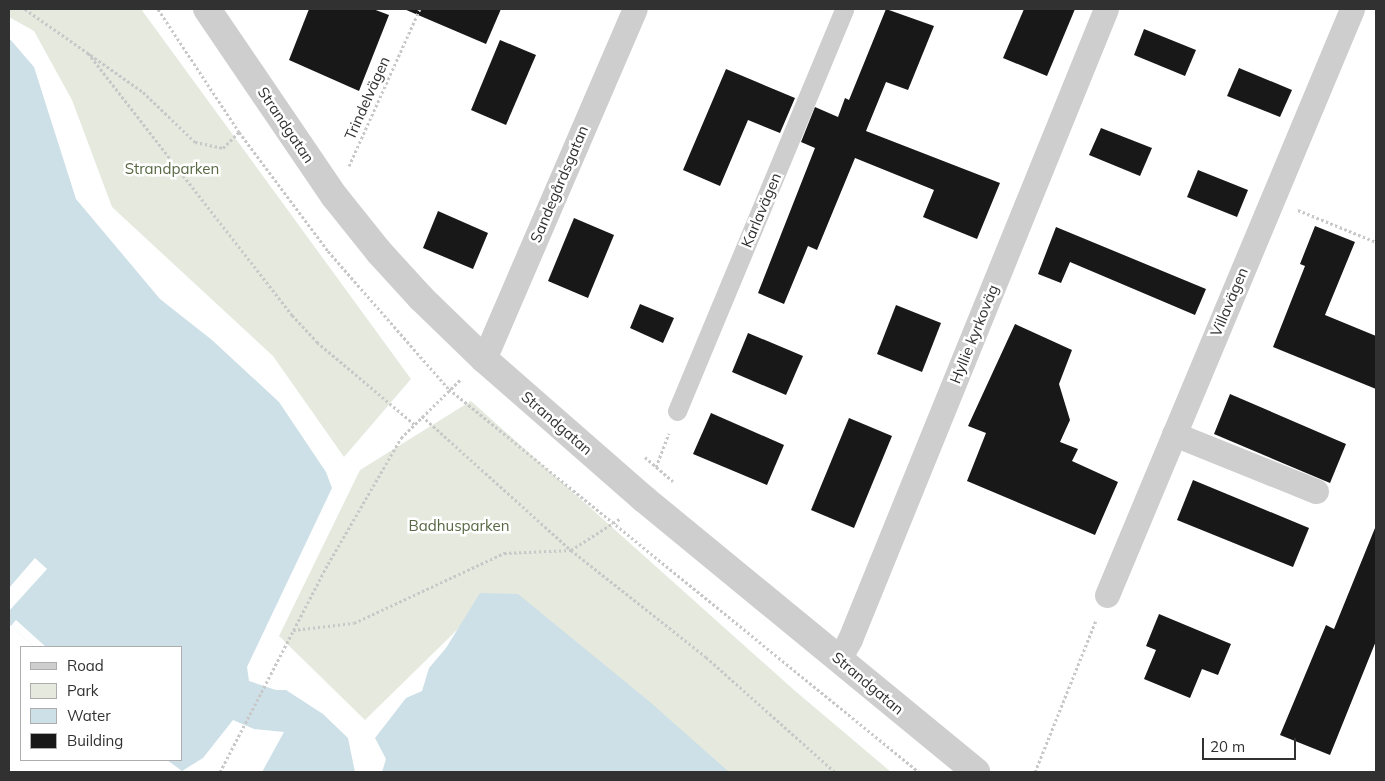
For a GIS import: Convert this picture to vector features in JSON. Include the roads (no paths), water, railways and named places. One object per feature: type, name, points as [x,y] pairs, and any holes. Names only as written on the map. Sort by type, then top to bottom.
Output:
[{"type":"street","name":"Strandgatan","points":[[207,9],[336,197],[373,246],[484,360],[644,499],[976,772]]},
{"type":"street","name":"Sandegårdsgatan","points":[[484,360],[635,9]]},
{"type":"street","name":"Karlavägen","points":[[677,411],[844,9]]},
{"type":"street","name":"Hyllie kyrkoväg","points":[[839,659],[850,639],[1106,9]]},
{"type":"street","name":"Villavägen","points":[[1107,595],[1352,9]]},
{"type":"street","points":[[1174,434],[1316,492]]},
{"type":"water","points":[[9,38],[34,67],[76,199],[160,299],[212,340],[279,402],[326,472],[332,488],[247,667],[249,681],[276,690],[286,690],[323,714],[348,738],[355,772],[262,772],[284,732],[254,729],[233,720],[203,758],[182,771],[168,761],[182,761],[182,646],[33,646],[9,624]]},
{"type":"water","points":[[480,593],[518,594],[650,702],[729,772],[382,772],[386,759],[375,738],[406,698],[422,691],[429,668],[446,648]]},
{"type":"park label","name":"Strandparken","points":[[172,169]]},
{"type":"park label","name":"Badhusparken","points":[[459,526]]}]
